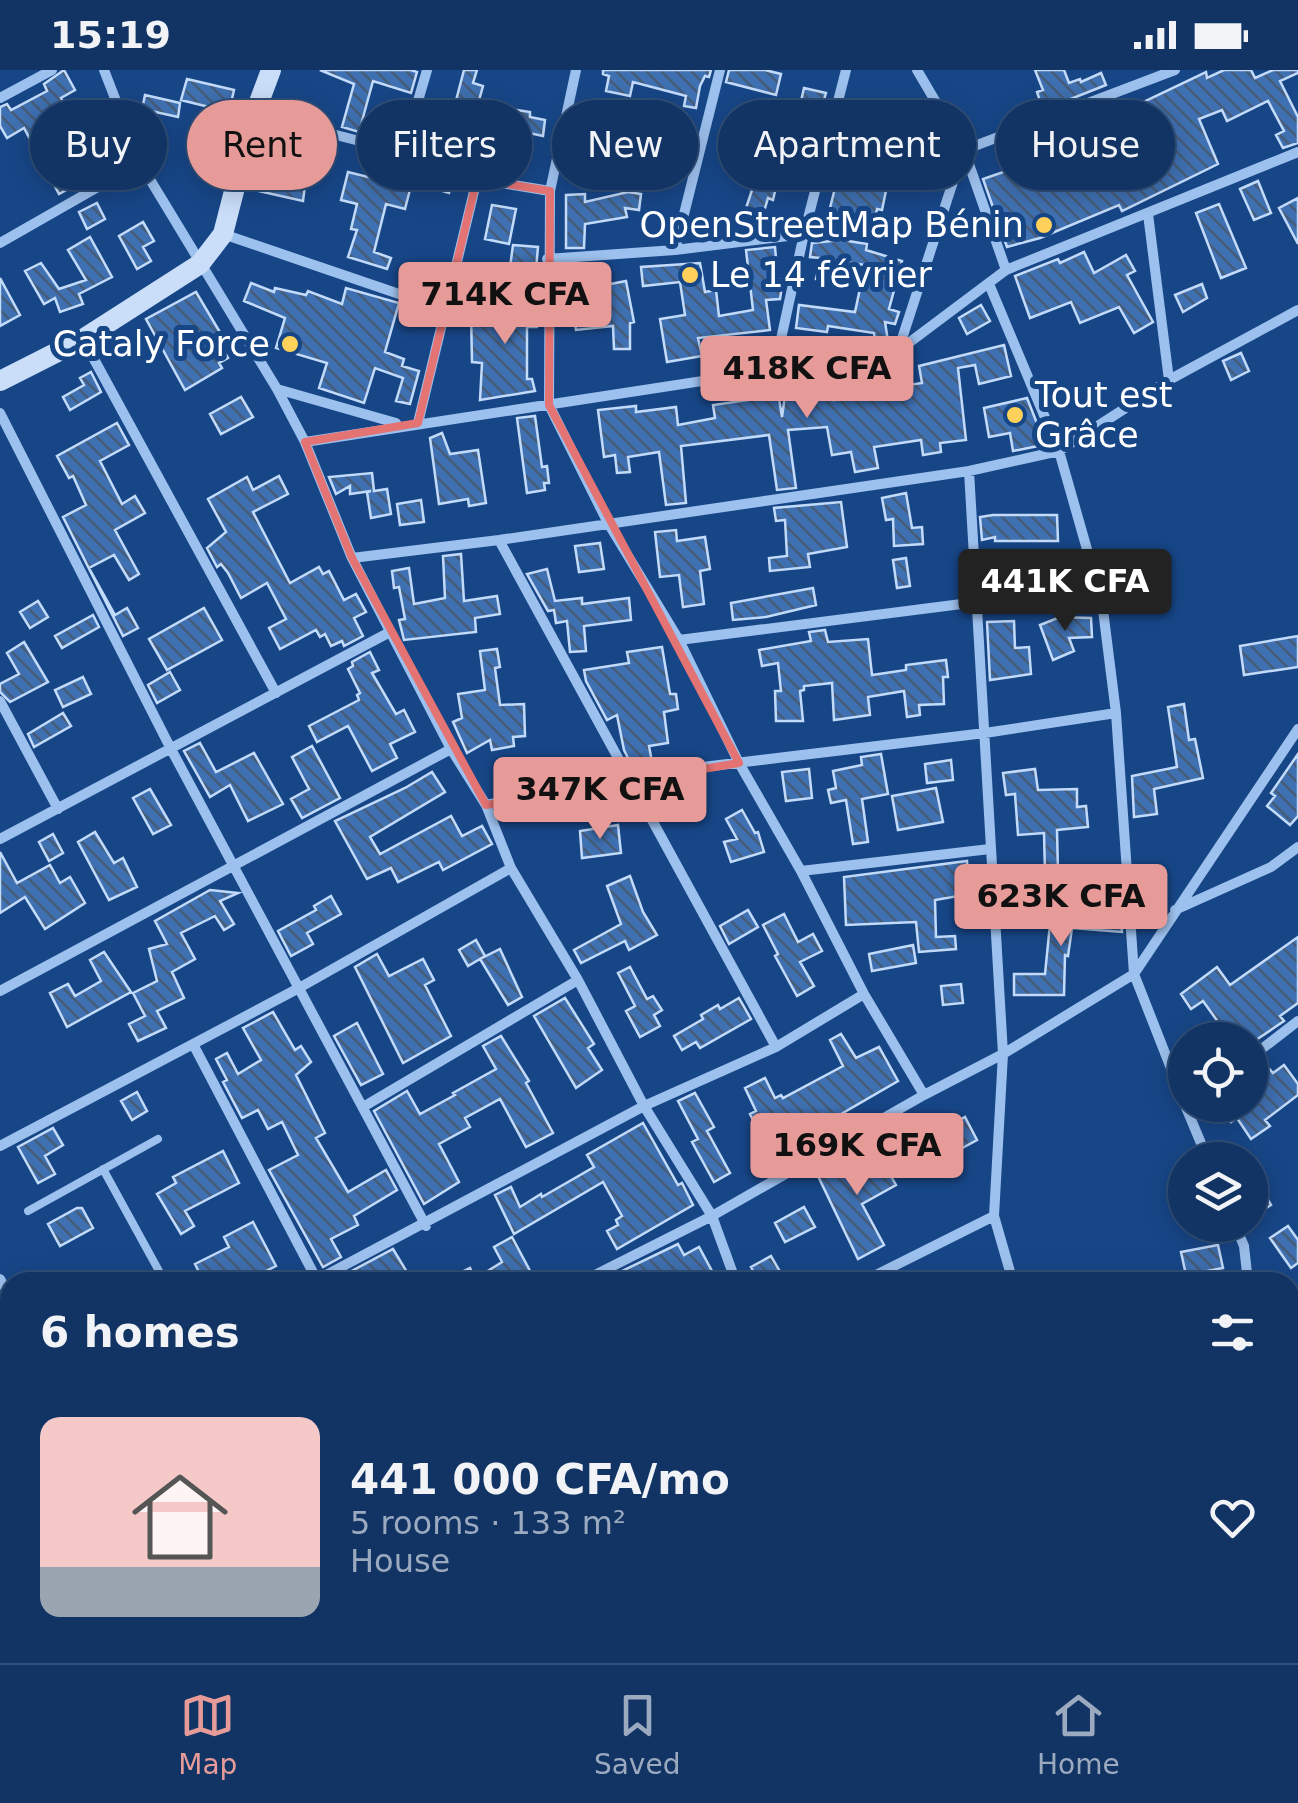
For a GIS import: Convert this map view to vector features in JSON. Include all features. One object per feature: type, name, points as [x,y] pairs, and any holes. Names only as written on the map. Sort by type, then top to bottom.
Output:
[{"type":"street","points":[[0,98],[52,70]]},
{"type":"street","points":[[104,70],[116,100]]},
{"type":"street","points":[[260,100],[271,70]]},
{"type":"street","points":[[418,100],[427,70]]},
{"type":"street","points":[[576,70],[550,190],[549,404],[608,524],[679,640],[739,764],[801,870],[864,994],[924,1095]]},
{"type":"street","points":[[675,250],[720,70]]},
{"type":"street","points":[[774,371],[846,70]]},
{"type":"street","points":[[917,70],[935,100]]},
{"type":"street","points":[[976,145],[1175,70]]},
{"type":"street","points":[[305,442],[898,352],[1006,270],[1298,152]]},
{"type":"street","points":[[976,184],[1006,270]]},
{"type":"street","points":[[532,188],[550,190]]},
{"type":"street","points":[[0,243],[93,190]]},
{"type":"street","points":[[156,190],[277,389],[305,442],[352,558],[451,750],[486,805],[511,868],[578,980],[644,1106],[712,1216],[732,1272]]},
{"type":"street","points":[[0,381],[83,339],[200,264],[223,234],[234,190]]},
{"type":"street","points":[[418,423],[475,190]]},
{"type":"street","points":[[898,352],[951,190]]},
{"type":"street","points":[[1148,214],[1169,380]]},
{"type":"street","points":[[223,234],[446,310]]},
{"type":"street","points":[[547,259],[675,250],[804,234]]},
{"type":"street","points":[[989,284],[1059,451],[1102,602],[1116,713],[1134,974],[1168,1060]]},
{"type":"street","points":[[352,558],[968,471],[1059,451],[1169,380],[1298,310]]},
{"type":"street","points":[[83,339],[276,693]]},
{"type":"street","points":[[277,389],[403,425]]},
{"type":"street","points":[[0,413],[171,749],[426,1226]]},
{"type":"street","points":[[968,471],[1003,1054],[994,1216],[1010,1272]]},
{"type":"street","points":[[499,540],[776,1047]]},
{"type":"street","points":[[679,640],[976,602]]},
{"type":"street","points":[[0,840],[390,632]]},
{"type":"street","points":[[0,701],[58,809]]},
{"type":"street","points":[[486,805],[628,776],[1116,713]]},
{"type":"street","points":[[601,1272],[712,1216],[1003,1054],[1134,974],[1298,729]]},
{"type":"street","points":[[0,991],[451,750]]},
{"type":"street","points":[[1176,910],[1271,868],[1298,847]]},
{"type":"street","points":[[801,870],[990,849]]},
{"type":"street","points":[[0,1146],[299,988],[511,868]]},
{"type":"street","points":[[363,1108],[578,980]]},
{"type":"street","points":[[336,1272],[644,1106],[776,1047],[864,994]]},
{"type":"street","points":[[1268,1044],[1298,1021]]},
{"type":"street","points":[[193,1044],[311,1272]]},
{"type":"street","points":[[882,1272],[994,1216]]},
{"type":"street","points":[[1242,1242],[1247,1272]]},
{"type":"lane","points":[[28,1211],[158,1139]]},
{"type":"lane","points":[[103,1169],[160,1272]]},
{"type":"highlighted area","points":[[477,179],[550,191],[549,405],[739,763],[486,805],[352,558],[305,442],[418,423]]},
{"type":"building","points":[[64,70],[75,90],[62,100],[30,100],[30,139],[24,128],[7,138],[0,126],[0,107],[7,104],[11,110],[47,91],[44,84]]},
{"type":"building","points":[[320,70],[417,72],[411,93],[373,81],[368,100],[357,100],[357,131],[342,127],[354,84]]},
{"type":"building","points":[[464,70],[477,70],[473,83],[483,86],[479,100],[456,100]]},
{"type":"building","points":[[603,70],[711,70],[700,86],[697,100],[685,100],[686,96],[633,82],[630,96],[606,91],[609,76]]},
{"type":"building","points":[[729,70],[781,74],[776,95],[726,82]]},
{"type":"building","points":[[1035,70],[1064,70],[1069,83],[1101,73],[1106,85],[1068,100],[1040,100],[1037,92],[1043,90]]},
{"type":"building","points":[[1224,70],[1251,70],[1255,78],[1273,70],[1298,70],[1280,81],[1298,117],[1298,143],[1283,148],[1276,135],[1284,131],[1268,101],[1227,121],[1222,110],[1199,119],[1218,164],[1175,185],[1175,100],[1147,100],[1206,72],[1207,78]]},
{"type":"building","points":[[187,79],[234,90],[232,100],[181,100]]},
{"type":"building","points":[[804,88],[826,93],[824,100],[801,100]]},
{"type":"building","points":[[167,100],[180,103],[178,117],[167,115]]},
{"type":"building","points":[[532,117],[545,120],[543,136],[532,134]]},
{"type":"building","points":[[348,172],[357,174],[357,190],[410,190],[405,209],[386,204],[374,252],[391,258],[387,269],[348,257],[357,230],[351,229],[357,204],[341,200]]},
{"type":"building","points":[[996,175],[996,190],[1165,190],[1122,211],[1119,205],[1040,238],[1007,247],[983,179]]},
{"type":"building","points":[[1258,181],[1271,213],[1254,220],[1240,189]]},
{"type":"building","points":[[254,190],[304,190],[303,201]]},
{"type":"building","points":[[752,190],[775,190],[753,232],[739,229]]},
{"type":"building","points":[[834,190],[886,190],[882,210],[877,209],[874,223],[829,212]]},
{"type":"building","points":[[628,192],[641,194],[639,210],[625,208],[627,217],[585,224],[584,248],[566,248],[566,195],[585,194],[585,202]]},
{"type":"building","points":[[1298,198],[1298,244],[1279,208]]},
{"type":"building","points":[[97,203],[105,219],[87,229],[79,212]]},
{"type":"building","points":[[1219,204],[1246,268],[1221,278],[1196,213]]},
{"type":"building","points":[[492,205],[516,209],[509,244],[485,239]]},
{"type":"building","points":[[143,222],[154,241],[143,247],[151,261],[137,269],[119,236]]},
{"type":"building","points":[[90,237],[112,277],[79,294],[83,304],[60,312],[55,298],[44,304],[25,271],[41,263],[59,289],[86,280],[68,250]]},
{"type":"building","points":[[842,240],[867,244],[866,250],[902,261],[889,309],[899,312],[895,324],[885,322],[888,341],[875,342],[874,333],[828,326],[827,332],[796,328],[799,305],[855,312],[865,265],[839,261],[834,283],[816,279],[821,258],[810,257],[812,243]]},
{"type":"building","points":[[513,245],[538,247],[536,269],[510,267]]},
{"type":"building","points":[[775,247],[778,280],[783,279],[780,299],[766,300],[770,330],[698,338],[702,356],[667,362],[660,319],[685,315],[680,282],[643,286],[641,267],[700,263],[705,292],[716,290],[719,316],[753,310],[746,250]]},
{"type":"building","points":[[1084,252],[1094,273],[1126,255],[1135,271],[1127,275],[1153,322],[1134,333],[1119,307],[1080,323],[1071,302],[1030,318],[1015,276]]},
{"type":"building","points":[[528,274],[540,274],[537,327],[527,327],[527,379],[532,379],[535,391],[480,400],[482,363],[472,362],[471,312],[500,310],[500,316],[525,315]]},
{"type":"building","points":[[0,278],[20,315],[0,326]]},
{"type":"building","points":[[626,281],[634,322],[630,323],[630,349],[614,349],[613,326],[576,330],[572,306],[602,301],[600,286]]},
{"type":"building","points":[[251,283],[274,292],[275,288],[306,295],[308,291],[342,304],[346,288],[399,303],[385,352],[404,359],[402,366],[419,371],[410,404],[396,401],[403,378],[375,368],[364,403],[319,388],[327,363],[276,348],[285,318],[244,301]]},
{"type":"building","points":[[1202,284],[1207,298],[1183,312],[1175,295]]},
{"type":"building","points":[[196,292],[227,344],[222,347],[228,358],[219,363],[222,368],[185,390],[146,319]]},
{"type":"building","points":[[981,305],[990,321],[967,334],[959,318]]},
{"type":"building","points":[[1004,345],[1011,376],[979,384],[975,365],[958,368],[966,440],[940,443],[941,452],[923,455],[921,440],[874,447],[878,468],[855,472],[851,452],[832,455],[827,427],[788,430],[796,488],[777,490],[769,435],[681,446],[686,503],[666,505],[659,452],[628,457],[630,472],[617,473],[615,455],[604,457],[598,410],[636,406],[636,412],[676,407],[678,425],[715,418],[713,405],[748,400],[746,383],[776,380],[782,417],[786,388],[802,385],[804,395],[833,391],[834,400],[876,394],[875,390],[922,383],[919,366]]},
{"type":"building","points":[[1241,353],[1249,371],[1231,380],[1223,361]]},
{"type":"building","points":[[91,372],[101,392],[70,410],[63,397],[84,385],[80,378]]},
{"type":"building","points":[[241,397],[253,417],[221,434],[210,414]]},
{"type":"building","points":[[1027,398],[1044,441],[1013,451],[1010,433],[989,437],[984,408]]},
{"type":"building","points":[[535,416],[542,467],[547,466],[549,483],[544,483],[545,490],[527,493],[517,418]]},
{"type":"building","points":[[117,423],[129,445],[100,461],[122,504],[135,496],[145,513],[115,530],[139,574],[129,580],[114,555],[89,568],[115,615],[127,608],[138,628],[123,636],[63,517],[86,505],[73,476],[69,478],[57,456]]},
{"type":"building","points":[[442,433],[450,454],[478,450],[486,503],[469,506],[468,499],[439,504],[430,438]]},
{"type":"building","points":[[372,473],[374,491],[387,489],[391,514],[371,518],[367,492],[371,491],[350,494],[350,486],[336,494],[329,477]]},
{"type":"building","points":[[279,476],[288,494],[253,512],[290,583],[319,567],[323,574],[329,571],[344,600],[356,594],[366,612],[354,618],[363,636],[344,646],[342,641],[331,646],[325,634],[320,637],[316,630],[280,649],[269,628],[286,619],[267,583],[241,598],[228,573],[221,564],[217,567],[207,548],[226,532],[208,499],[247,477],[253,490]]},
{"type":"building","points":[[906,493],[912,528],[922,527],[923,544],[894,546],[893,519],[886,520],[882,498]]},
{"type":"building","points":[[421,500],[424,522],[400,525],[397,504]]},
{"type":"building","points":[[841,502],[847,547],[808,554],[810,567],[770,571],[769,558],[787,556],[785,520],[776,521],[774,508]]},
{"type":"building","points":[[1057,515],[1058,541],[995,541],[995,537],[982,540],[980,517]]},
{"type":"building","points":[[676,530],[677,541],[705,537],[710,569],[700,571],[704,604],[683,607],[679,575],[660,577],[655,532]]},
{"type":"building","points":[[600,543],[604,569],[579,572],[575,546]]},
{"type":"building","points":[[461,554],[464,601],[497,596],[500,614],[475,618],[476,632],[404,640],[399,620],[405,619],[392,571],[409,568],[414,604],[445,598],[443,556]]},
{"type":"building","points":[[1133,554],[1145,594],[1122,601],[1110,561]]},
{"type":"building","points":[[906,558],[910,586],[897,588],[893,560]]},
{"type":"building","points":[[547,569],[555,601],[582,598],[582,604],[629,598],[631,620],[584,626],[586,651],[570,652],[567,621],[556,623],[554,610],[548,611],[527,574]]},
{"type":"building","points":[[813,588],[816,605],[733,620],[731,603]]},
{"type":"building","points":[[38,601],[48,617],[30,628],[20,612]]},
{"type":"building","points":[[204,608],[222,640],[167,670],[149,639]]},
{"type":"building","points":[[93,615],[99,627],[62,648],[55,636]]},
{"type":"building","points":[[1060,617],[1091,618],[1092,637],[1069,638],[1074,651],[1053,660],[1040,625]]},
{"type":"building","points":[[1014,621],[1015,648],[1029,647],[1031,674],[990,680],[987,622]]},
{"type":"building","points":[[825,630],[828,642],[868,639],[872,675],[906,670],[906,665],[946,660],[944,704],[919,705],[920,715],[907,717],[904,691],[868,697],[870,715],[834,720],[832,683],[804,686],[800,691],[803,721],[776,721],[775,691],[781,691],[778,663],[762,666],[759,650],[811,641],[809,632]]},
{"type":"building","points":[[1298,636],[1298,667],[1244,675],[1240,646]]},
{"type":"building","points":[[24,642],[48,682],[10,702],[0,692],[0,684],[19,674],[7,653]]},
{"type":"building","points":[[662,647],[670,694],[676,694],[678,709],[664,712],[668,743],[649,746],[652,762],[632,766],[624,750],[617,715],[607,720],[584,670],[629,663],[627,652]]},
{"type":"building","points":[[497,649],[500,667],[495,668],[500,705],[524,704],[525,736],[513,737],[514,746],[492,750],[490,740],[467,753],[453,722],[462,718],[458,694],[485,690],[480,651]]},
{"type":"building","points":[[370,652],[379,670],[372,673],[396,714],[404,710],[415,732],[390,744],[397,758],[372,771],[348,726],[317,742],[309,726],[359,700],[360,693],[348,669],[352,662]]},
{"type":"building","points":[[170,672],[180,690],[157,703],[148,685]]},
{"type":"building","points":[[83,677],[91,694],[63,707],[55,690]]},
{"type":"building","points":[[1184,704],[1189,740],[1195,739],[1203,778],[1154,789],[1157,814],[1134,817],[1132,776],[1177,767],[1168,707]]},
{"type":"building","points":[[63,713],[71,726],[34,747],[28,734]]},
{"type":"building","points":[[200,743],[216,772],[254,753],[283,804],[248,821],[230,785],[210,797],[184,751]]},
{"type":"building","points":[[312,746],[340,798],[302,818],[291,799],[309,789],[292,757]]},
{"type":"building","points":[[881,754],[888,794],[862,799],[868,842],[853,844],[846,800],[831,803],[828,790],[836,788],[833,771],[862,765],[861,757]]},
{"type":"building","points":[[1298,754],[1298,816],[1290,825],[1267,806],[1275,796],[1271,793]]},
{"type":"building","points":[[951,760],[953,780],[927,783],[925,764]]},
{"type":"building","points":[[809,769],[812,798],[786,801],[782,772]]},
{"type":"building","points":[[1035,769],[1038,790],[1077,789],[1077,807],[1086,806],[1088,827],[1057,830],[1058,873],[1045,873],[1044,833],[1018,835],[1015,794],[1006,795],[1003,773]]},
{"type":"building","points":[[432,772],[445,792],[370,837],[380,854],[451,816],[462,836],[482,826],[492,844],[443,870],[439,862],[398,882],[391,868],[367,879],[335,821]]},
{"type":"building","points":[[936,788],[943,822],[898,830],[892,796]]},
{"type":"building","points":[[150,789],[171,825],[153,834],[133,798]]},
{"type":"building","points":[[742,810],[755,833],[758,832],[764,852],[731,862],[724,842],[737,839],[726,819]]},
{"type":"building","points":[[618,825],[621,853],[582,858],[580,831]]},
{"type":"building","points":[[95,832],[114,863],[123,858],[137,887],[109,900],[78,842]]},
{"type":"building","points":[[53,834],[63,853],[49,861],[39,842]]},
{"type":"building","points":[[0,852],[17,883],[50,865],[60,883],[70,877],[85,903],[45,929],[25,897],[0,913]]},
{"type":"building","points":[[967,861],[970,894],[935,900],[936,937],[955,936],[956,949],[919,952],[916,922],[846,925],[844,877]]},
{"type":"building","points":[[630,876],[643,912],[657,935],[629,950],[625,941],[581,963],[574,950],[621,924],[607,886]]},
{"type":"building","points":[[1048,876],[1050,899],[1016,902],[1014,880]]},
{"type":"building","points":[[210,890],[238,893],[220,901],[234,924],[224,930],[215,916],[181,933],[195,959],[172,972],[184,998],[157,1011],[166,1028],[138,1041],[129,1024],[145,1016],[133,993],[157,981],[149,949],[167,944],[155,921]]},
{"type":"building","points":[[331,896],[341,914],[307,933],[313,944],[291,956],[278,931],[316,910],[314,906]]},
{"type":"building","points":[[1052,904],[1092,907],[1091,918],[1121,918],[1122,932],[1072,928],[1068,956],[1065,955],[1064,995],[1014,995],[1014,974],[1045,974]]},
{"type":"building","points":[[748,910],[758,927],[729,944],[720,926]]},
{"type":"building","points":[[784,914],[798,942],[813,934],[822,951],[800,962],[814,986],[797,996],[763,925]]},
{"type":"building","points":[[1298,937],[1298,1003],[1280,1016],[1284,1021],[1268,1032],[1268,1022],[1218,1022],[1203,1001],[1191,1009],[1181,994],[1217,967],[1230,985]]},
{"type":"building","points":[[476,940],[485,956],[468,966],[459,950]]},
{"type":"building","points":[[913,945],[916,963],[872,971],[869,954]]},
{"type":"building","points":[[500,949],[522,997],[508,1005],[480,959]]},
{"type":"building","points":[[104,952],[131,992],[67,1027],[50,993],[68,984],[75,996],[101,981],[90,960]]},
{"type":"building","points":[[377,954],[389,976],[423,959],[434,980],[425,985],[451,1036],[403,1063],[355,967]]},
{"type":"building","points":[[630,967],[647,999],[653,996],[662,1010],[654,1015],[660,1026],[640,1037],[626,1011],[635,1006],[618,973]]},
{"type":"building","points":[[961,984],[963,1003],[943,1005],[941,986]]},
{"type":"building","points":[[565,998],[594,1044],[588,1048],[602,1070],[576,1088],[534,1016]]},
{"type":"building","points":[[739,998],[751,1019],[700,1048],[696,1042],[682,1050],[674,1036],[718,1005],[720,1009]]},
{"type":"building","points":[[273,1012],[295,1050],[301,1046],[311,1062],[296,1075],[325,1133],[316,1138],[348,1192],[386,1170],[397,1190],[354,1216],[358,1225],[331,1239],[341,1257],[323,1267],[269,1170],[298,1155],[282,1122],[268,1129],[258,1110],[242,1118],[216,1059],[227,1053],[238,1074],[261,1060],[243,1028]]},
{"type":"building","points":[[357,1023],[383,1074],[361,1085],[334,1036]]},
{"type":"building","points":[[841,1034],[856,1058],[879,1047],[898,1081],[803,1136],[768,1150],[750,1114],[756,1111],[745,1088],[765,1078],[775,1098],[783,1098],[843,1066],[830,1040]]},
{"type":"building","points":[[501,1036],[529,1081],[526,1083],[553,1133],[526,1147],[500,1099],[465,1118],[470,1127],[439,1144],[459,1182],[424,1204],[374,1111],[407,1091],[420,1114],[455,1095],[496,1069],[483,1046]]},
{"type":"building","points":[[1284,1065],[1298,1084],[1298,1095],[1268,1118],[1268,1067],[1273,1073]]},
{"type":"building","points":[[137,1092],[147,1111],[132,1120],[121,1101]]},
{"type":"building","points":[[695,1093],[714,1127],[707,1131],[730,1173],[714,1182],[692,1142],[698,1139],[678,1101]]},
{"type":"building","points":[[965,1117],[977,1140],[940,1160],[927,1138]]},
{"type":"building","points":[[1240,1122],[1267,1122],[1270,1126],[1251,1139]]},
{"type":"building","points":[[643,1123],[693,1205],[617,1249],[607,1231],[618,1225],[616,1220],[622,1216],[603,1182],[514,1234],[495,1195],[511,1187],[520,1207],[541,1194],[542,1197],[594,1167],[587,1155]]},
{"type":"building","points":[[53,1128],[63,1145],[45,1156],[55,1174],[38,1183],[18,1147]]},
{"type":"building","points":[[223,1151],[239,1183],[185,1211],[194,1226],[181,1234],[157,1194],[176,1183],[173,1177]]},
{"type":"building","points":[[877,1152],[896,1185],[862,1204],[884,1245],[858,1259],[817,1174],[849,1158],[853,1165]]},
{"type":"building","points":[[804,1207],[815,1227],[785,1242],[775,1223]]},
{"type":"building","points":[[82,1208],[93,1228],[60,1246],[48,1224]]},
{"type":"building","points":[[253,1222],[276,1266],[264,1272],[199,1272],[195,1264],[229,1247],[224,1237]]},
{"type":"building","points":[[1288,1226],[1298,1240],[1298,1263],[1291,1268],[1270,1238]]},
{"type":"building","points":[[512,1237],[531,1272],[486,1272],[502,1262],[494,1247]]},
{"type":"building","points":[[678,1244],[684,1255],[699,1247],[713,1272],[620,1272]]},
{"type":"building","points":[[1218,1245],[1223,1268],[1185,1272],[1181,1252]]},
{"type":"building","points":[[393,1249],[407,1272],[350,1272]]},
{"type":"building","points":[[771,1256],[780,1272],[754,1272],[751,1267]]},
{"type":"place","name":"OpenStreetMap Bénin","points":[[1044,225]]},
{"type":"place","name":"Le 14 février","points":[[690,275]]},
{"type":"place","name":"Cataly Force","points":[[290,344]]},
{"type":"place","name":"Tout est Grâce","points":[[1015,415]]}]
